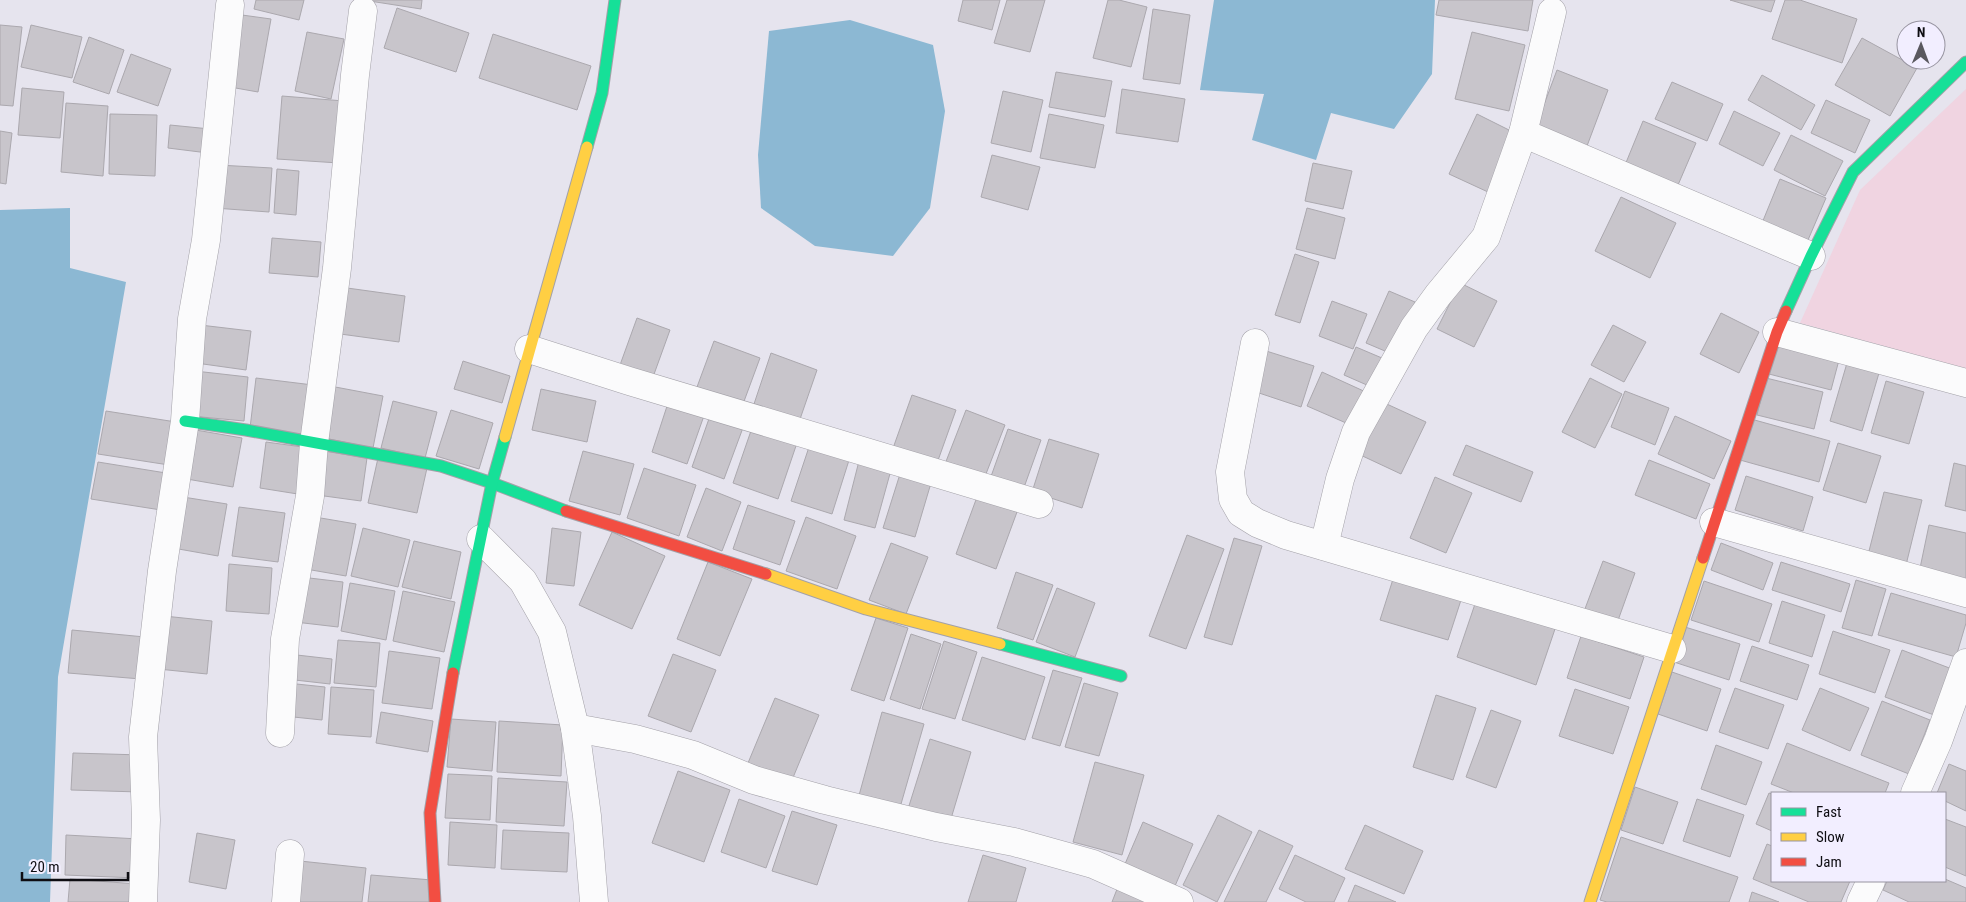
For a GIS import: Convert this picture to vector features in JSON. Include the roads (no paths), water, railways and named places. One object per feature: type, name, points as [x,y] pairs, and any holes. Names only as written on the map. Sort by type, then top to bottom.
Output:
[{"type":"street","points":[[435,902],[430,813],[448,699],[492,483],[529,349],[540,319],[602,93],[615,0]]},
{"type":"street","points":[[143,902],[146,820],[143,737],[162,571],[185,421],[192,319],[206,240],[230,5]]},
{"type":"street","points":[[280,733],[285,639],[310,496],[314,443],[336,268],[363,11]]},
{"type":"street","points":[[1324,546],[1340,478],[1356,432],[1414,328],[1438,295],[1486,237],[1523,133],[1552,12]]},
{"type":"street","points":[[1590,902],[1778,332],[1811,256],[1853,172],[1966,62]]},
{"type":"street","points":[[1523,133],[1811,256]]},
{"type":"street","points":[[1778,332],[1966,383]]},
{"type":"street","points":[[1255,343],[1230,472],[1233,499],[1241,513],[1256,524],[1286,535],[1672,649]]},
{"type":"street","points":[[529,349],[1039,504]]},
{"type":"street","points":[[185,421],[246,430],[440,466],[492,483],[565,511],[776,577],[866,609],[1121,676]]},
{"type":"street","points":[[1714,522],[1966,593]]},
{"type":"street","points":[[481,539],[522,581],[552,632],[575,728],[587,816],[594,902]]},
{"type":"street","points":[[1915,792],[1938,741],[1966,663]]},
{"type":"street","points":[[575,728],[635,739],[694,755],[754,780],[825,800],[936,827],[1014,842],[1093,864],[1179,902]]},
{"type":"street","points":[[286,902],[290,854]]},
{"type":"street","points":[[1860,902],[1870,882]]},
{"type":"water","points":[[1214,0],[1435,0],[1432,74],[1394,129],[1331,113],[1316,160],[1252,140],[1264,94],[1200,90]]},
{"type":"water","points":[[850,20],[933,45],[945,111],[930,208],[893,256],[815,246],[761,208],[758,155],[769,31]]},
{"type":"water","points":[[70,208],[70,268],[126,282],[58,677],[50,902],[0,902],[0,210]]}]
